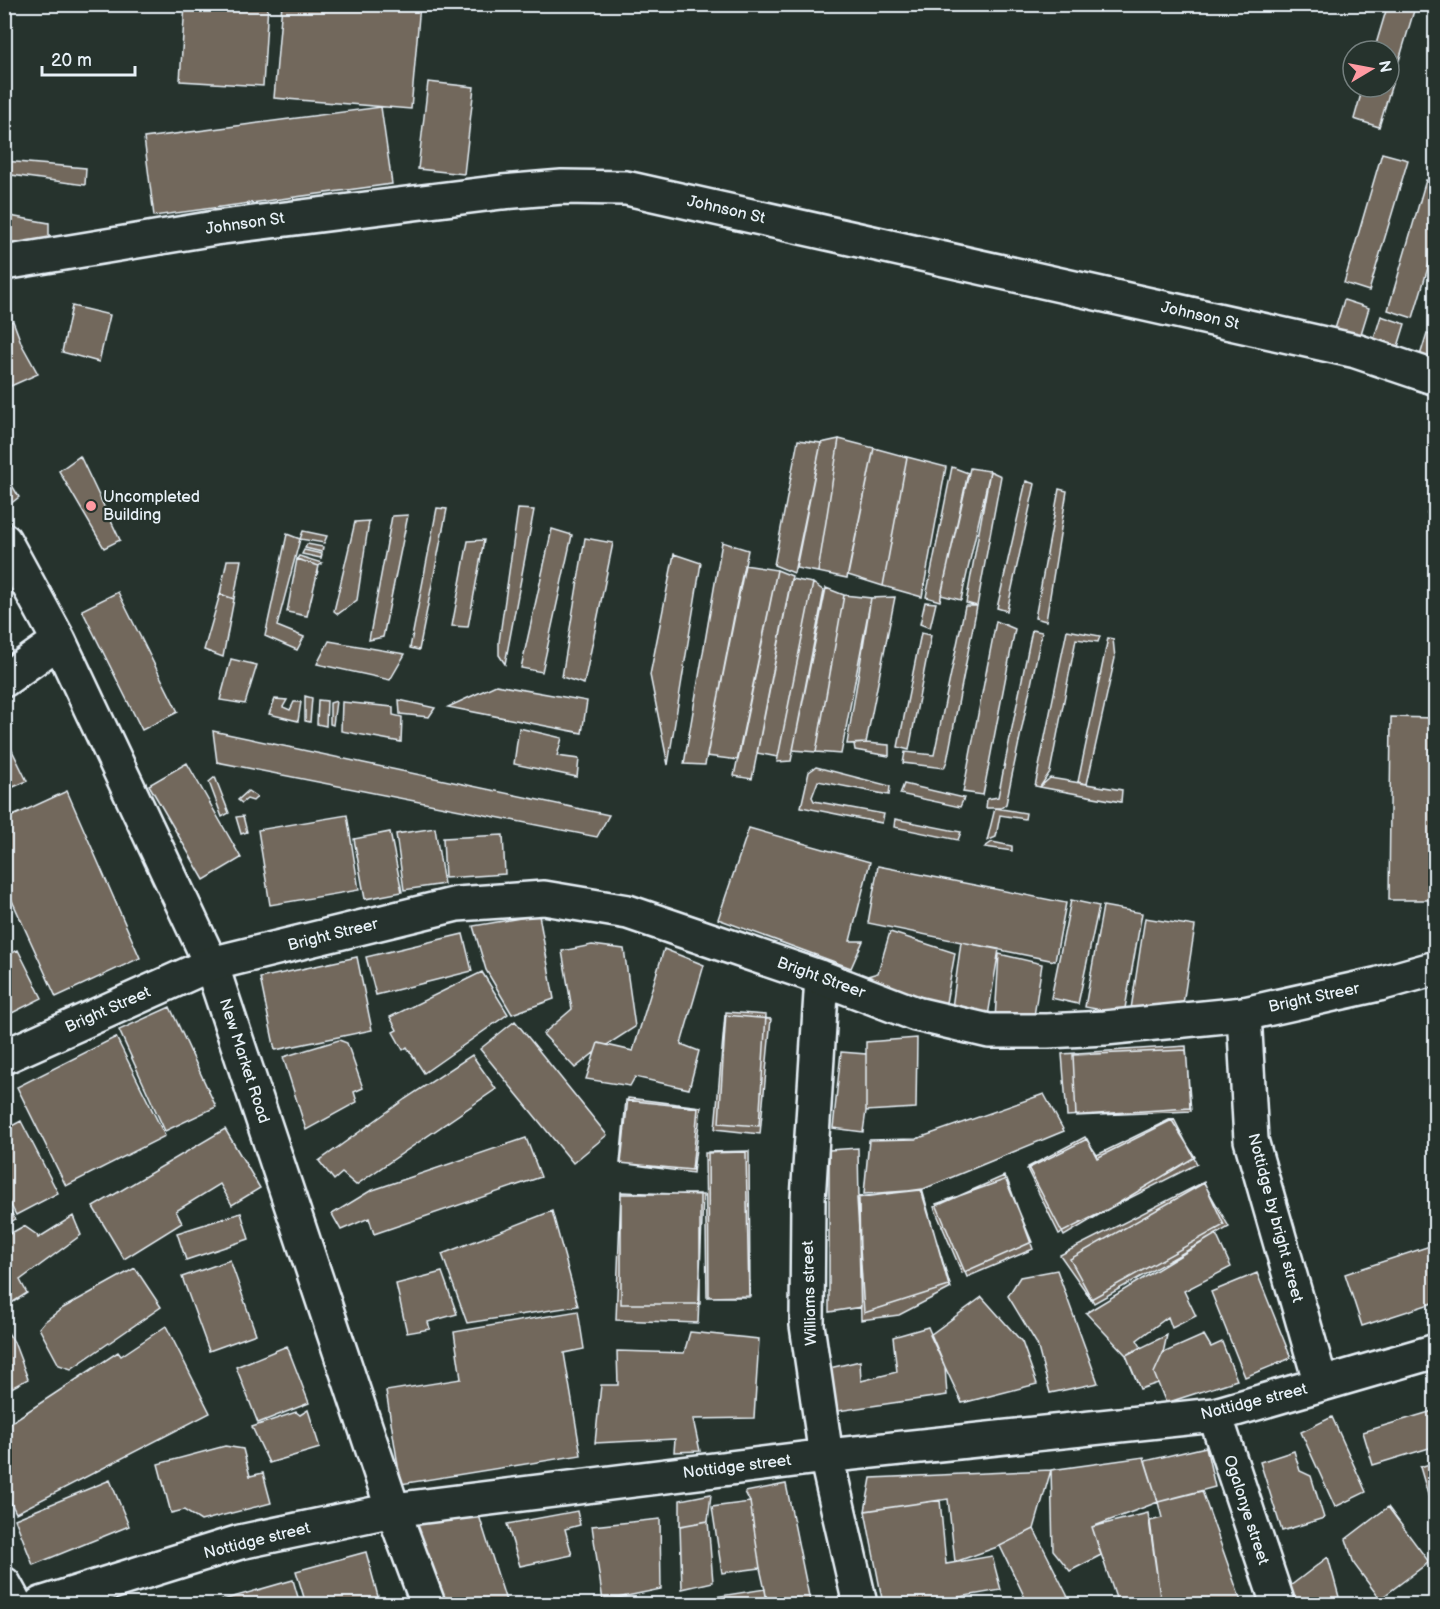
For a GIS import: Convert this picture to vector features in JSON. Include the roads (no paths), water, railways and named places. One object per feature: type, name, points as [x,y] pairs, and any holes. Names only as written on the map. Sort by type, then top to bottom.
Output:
[{"type":"street","name":"Johnson St","points":[[4,263],[214,228],[501,192],[562,187],[626,188],[1356,351],[1436,378]]},
{"type":"street","name":"New Market Road","points":[[4,540],[59,641],[211,964],[393,1510],[428,1605]]},
{"type":"street","points":[[4,680],[59,641]]},
{"type":"street","name":"Bright Streer","points":[[211,964],[457,904],[544,898],[628,912],[822,978],[916,1014],[989,1031],[1105,1028],[1244,1014],[1379,984],[1436,968]]},
{"type":"street","name":"Bright Street","points":[[4,1057],[211,964]]},
{"type":"street","name":"Williams street","points":[[822,978],[808,1200],[807,1325],[826,1456],[860,1605]]},
{"type":"street","name":"Nottidge by bright street","points":[[1244,1014],[1251,1140],[1321,1384]]},
{"type":"street","name":"Nottidge street","points":[[41,1605],[240,1542],[393,1510],[826,1456],[1215,1415],[1436,1351]]},
{"type":"street","name":"Ogalonye street","points":[[1215,1415],[1278,1605]]},
{"type":"street","points":[[4,1584],[15,1605]]},
{"type":"place","name":"Uncompleted Building","points":[[91,506]]}]
